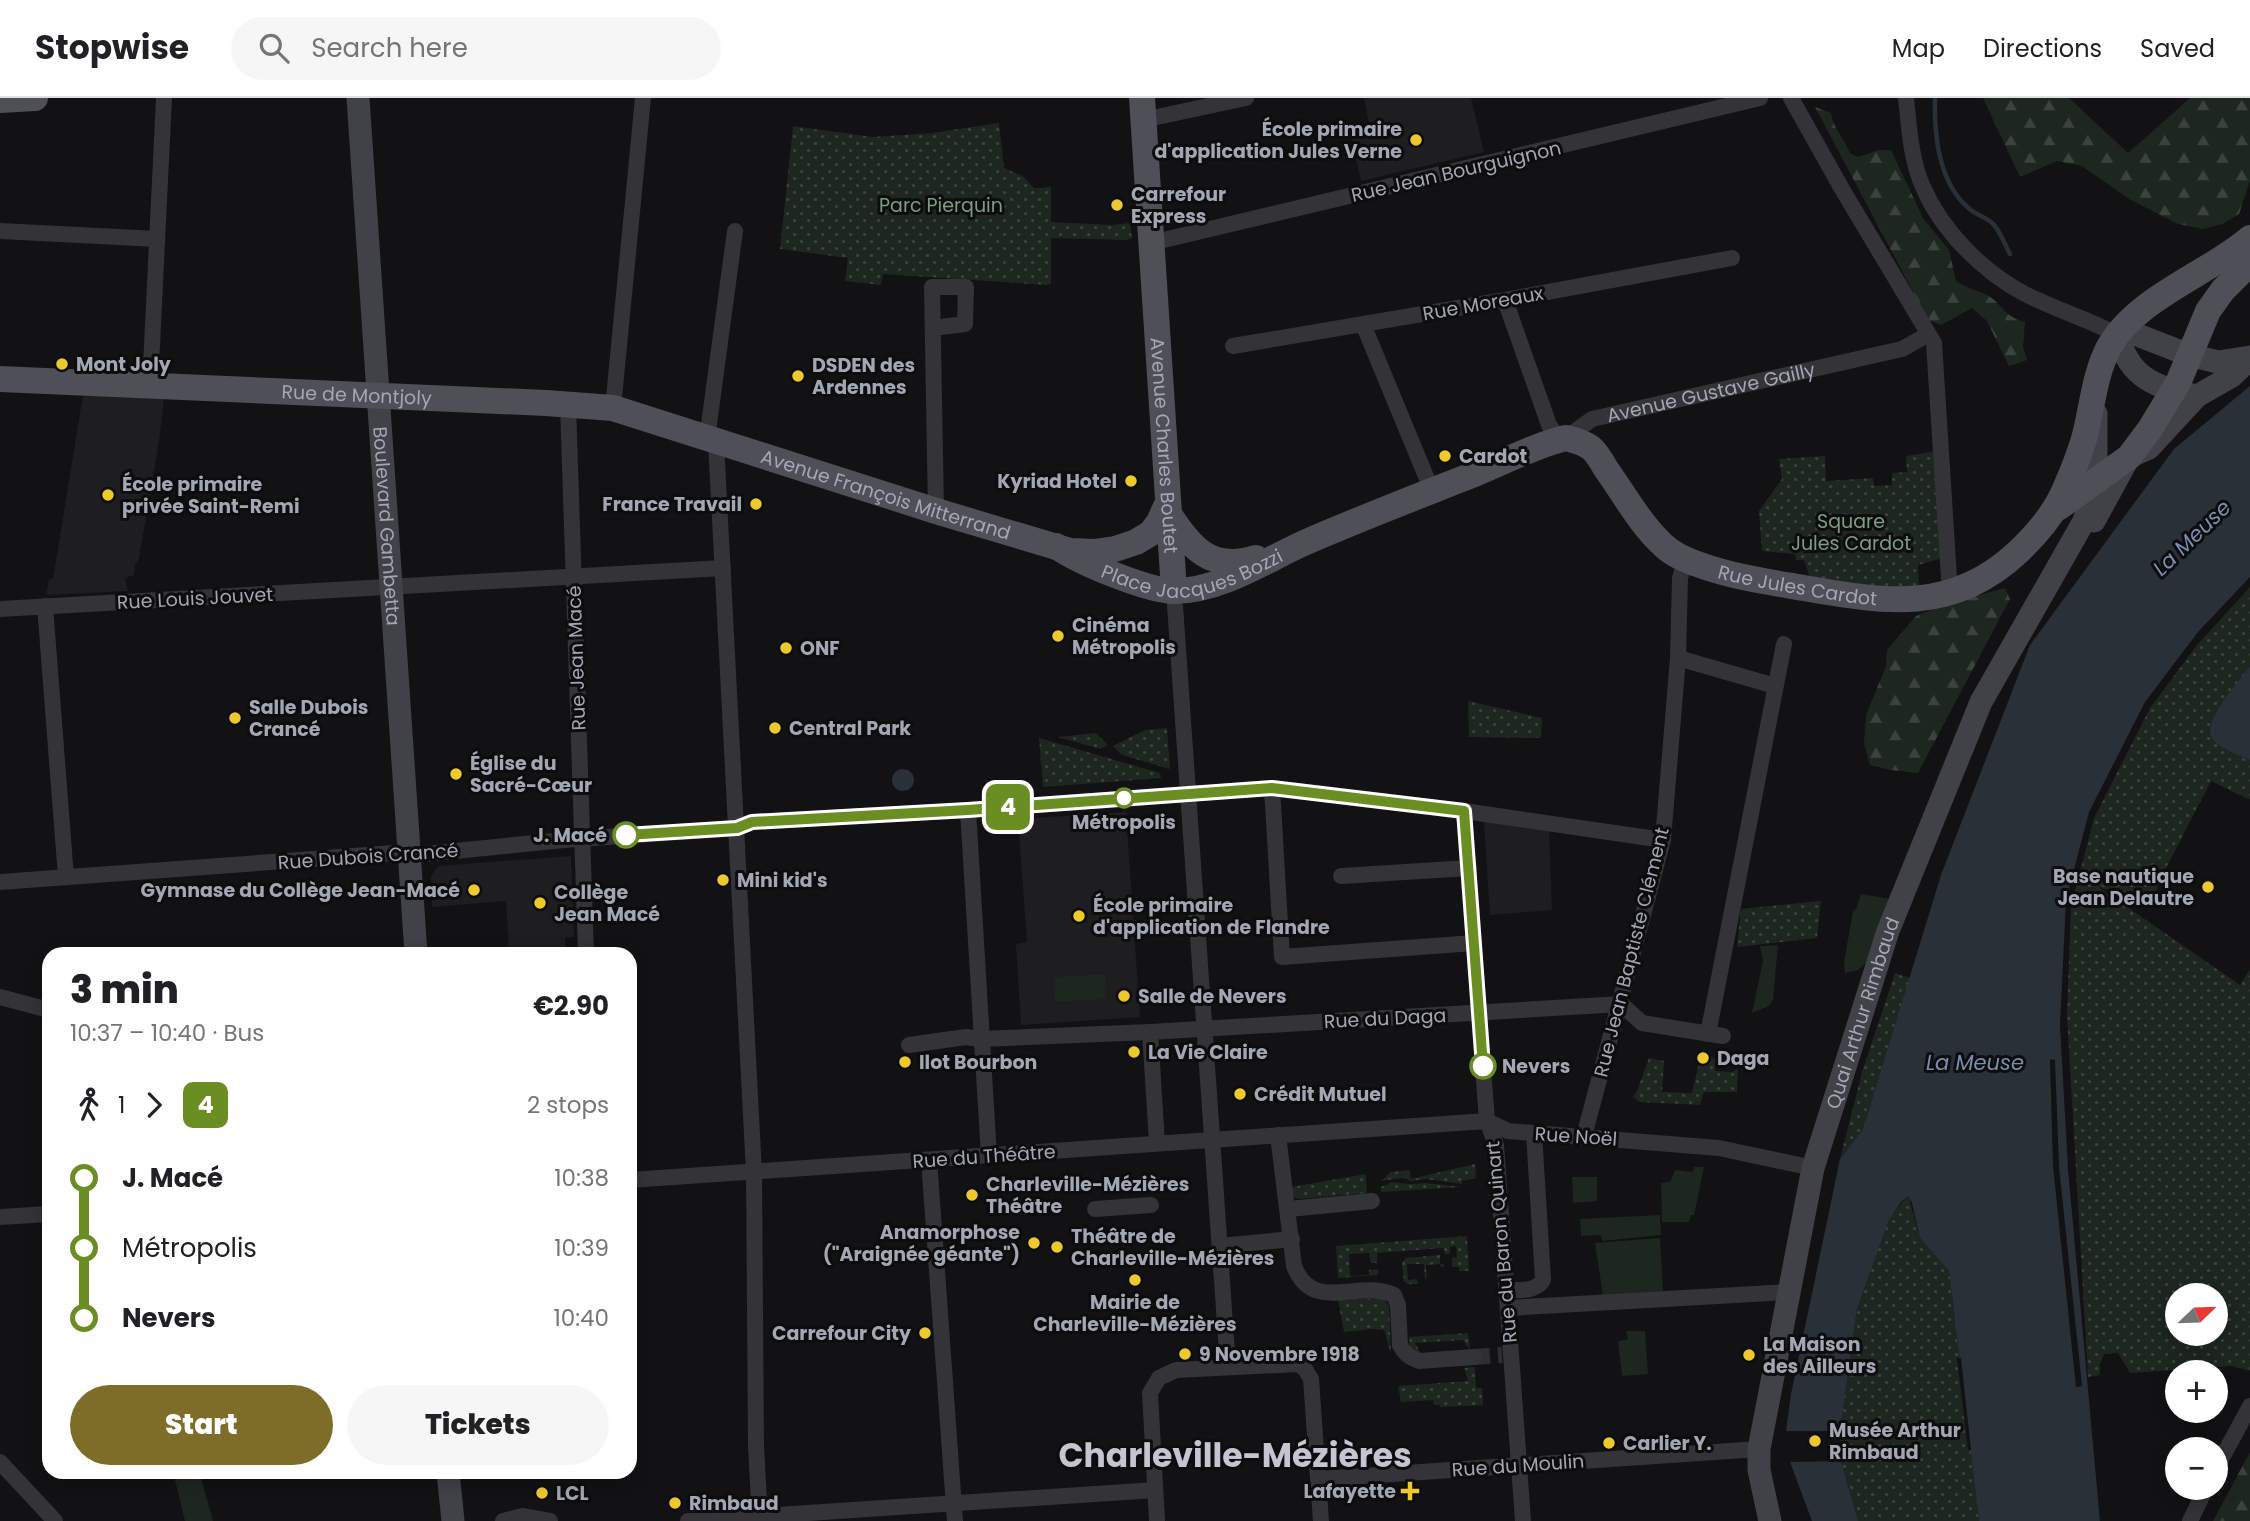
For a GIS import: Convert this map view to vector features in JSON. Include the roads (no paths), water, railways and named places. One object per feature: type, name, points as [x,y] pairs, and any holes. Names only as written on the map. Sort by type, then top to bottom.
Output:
[{"type":"main road","points":[[3,105],[35,98]]},
{"type":"main road","name":"Boulevard Gambetta","points":[[358,98],[415,947]]},
{"type":"main road","name":"Avenue Charles Boutet","points":[[1142,109],[1174,591]]},
{"type":"main road","points":[[2059,500],[2083,441],[2109,348],[2118,335],[2156,300],[2216,263],[2250,238]]},
{"type":"main road","name":"Rue Jules Cardot","points":[[1563,439],[1579,440],[1592,449],[1643,523],[1665,547],[1700,565],[1759,580],[1845,595],[1904,601],[1950,593],[1978,582],[2002,567],[2030,541],[2059,500],[2096,481],[2129,457],[2150,429],[2185,393],[2178,383],[2208,311],[2250,263]]},
{"type":"main road","points":[[2118,335],[2134,334],[2189,355],[2218,362],[2250,358]]},
{"type":"main road","points":[[2118,335],[2123,354],[2134,370],[2160,387],[2185,393],[2232,376],[2250,358]]},
{"type":"main road","name":"Rue de Montjoly","points":[[0,380],[612,408],[711,440]]},
{"type":"main road","name":"Quai Arthur Rimbaud","points":[[1770,1521],[1759,1470],[1759,1449],[1812,1167],[1888,931],[1981,702],[2084,521],[2096,481],[2096,387]]},
{"type":"main road","name":"Avenue Gustave Gailly","points":[[1305,543],[1563,439]]},
{"type":"main road","name":"Avenue François Mitterrand","points":[[711,440],[1056,546]]},
{"type":"main road","name":"Quai Arthur Rimbaud","points":[[2039,602],[2079,550],[2129,457]]},
{"type":"main road","name":"Place Jacques Bozzi","points":[[1056,546],[1070,551],[1094,552],[1136,542],[1151,533],[1168,507],[1189,544],[1208,558],[1226,562],[1249,561],[1305,543]]},
{"type":"main road","name":"Place Jacques Bozzi","points":[[1056,546],[1068,555],[1123,577],[1174,591],[1200,588],[1235,576],[1305,543]]},
{"type":"main road","points":[[450,1479],[453,1521]]},
{"type":"street","points":[[150,387],[164,98]]},
{"type":"street","points":[[612,408],[643,98]]},
{"type":"street","points":[[1142,109],[1246,98]]},
{"type":"street","name":"Rue Jean Bourguignon","points":[[1151,243],[1760,98]]},
{"type":"street","points":[[1791,98],[1934,343],[1950,593]]},
{"type":"street","points":[[1906,98],[1923,186],[1961,244],[2023,293],[2118,335]]},
{"type":"street","points":[[0,231],[157,239]]},
{"type":"street","points":[[735,231],[711,440],[723,568],[754,1173],[760,1519]]},
{"type":"street","name":"Rue Moreaux","points":[[1233,345],[1505,300],[1731,258]]},
{"type":"street","points":[[1505,300],[1549,425],[1563,439]]},
{"type":"street","points":[[1363,324],[1432,491]]},
{"type":"street","points":[[933,328],[936,511]]},
{"type":"street","name":"Avenue Gustave Gailly","points":[[1563,439],[1592,419],[1902,349],[1927,335]]},
{"type":"street","name":"Rue Jean Macé","points":[[568,405],[586,947]]},
{"type":"street","name":"Rue Jean Baptiste Clément","points":[[1584,1136],[1663,840],[1678,658],[1679,578],[1686,558]]},
{"type":"street","name":"Rue Louis Jouvet","points":[[0,609],[723,568]]},
{"type":"street","name":"Avenue Charles Boutet","points":[[1174,591],[1228,1367]]},
{"type":"street","points":[[45,606],[66,877]]},
{"type":"street","points":[[1621,1004],[1642,1023],[1715,1035],[1784,644]]},
{"type":"street","points":[[1678,658],[1775,686]]},
{"type":"street","points":[[1272,788],[1282,957],[1474,943]]},
{"type":"street","name":"Rue Dubois Crancé","points":[[0,882],[737,828],[752,822],[968,810],[1272,788],[1464,811],[1663,840]]},
{"type":"street","points":[[968,810],[989,1156]]},
{"type":"street","name":"Rue du Baron Quinart","points":[[1464,811],[1487,1121],[1496,1145],[1508,1308],[1506,1354],[1519,1465],[1522,1521]]},
{"type":"street","points":[[1341,876],[1469,868]]},
{"type":"street","points":[[0,997],[42,1008]]},
{"type":"street","name":"Rue du Daga","points":[[909,1045],[966,1037],[980,1039],[1150,1032],[1621,1004]]},
{"type":"street","points":[[1150,1032],[1157,1143]]},
{"type":"street","name":"Rue Noël","points":[[1214,1139],[1487,1121],[1507,1131],[1719,1147],[1812,1167]]},
{"type":"street","points":[[1507,1290],[1534,1288],[1543,1280],[1534,1133]]},
{"type":"street","points":[[1278,1135],[1294,1266],[1300,1280],[1309,1289],[1323,1292],[1385,1291],[1394,1295],[1398,1305],[1400,1345],[1412,1359],[1419,1361],[1474,1357]]},
{"type":"street","name":"Rue du Théâtre","points":[[637,1180],[1214,1139]]},
{"type":"street","points":[[929,1160],[955,1521]]},
{"type":"street","points":[[1289,1209],[1372,1202]]},
{"type":"street","points":[[1096,1209],[1151,1205]]},
{"type":"street","points":[[0,1217],[42,1214]]},
{"type":"street","points":[[1220,1246],[1292,1239]]},
{"type":"street","points":[[1508,1308],[1787,1292]]},
{"type":"street","points":[[1157,1521],[1150,1393],[1159,1378],[1176,1370],[1298,1364],[1311,1379],[1321,1521]]},
{"type":"street","points":[[2228,1447],[2250,1406]]},
{"type":"street","name":"Rue du Moulin","points":[[1319,1479],[1759,1449]]},
{"type":"street","points":[[0,1462],[55,1521]]},
{"type":"street","points":[[688,1521],[760,1519],[1154,1490]]},
{"type":"street","points":[[2190,1521],[2200,1500]]},
{"type":"street","points":[[503,1521],[523,1516],[550,1521]]},
{"type":"water","name":"La Meuse","points":[[2250,386],[2250,577],[2198,632],[2145,702],[2089,812],[2066,900],[2060,1026],[2068,1169],[2100,1521],[1979,1521],[1949,1271],[1920,1238],[1908,1196],[1889,1220],[1857,1309],[1840,1431],[1786,1431],[1791,1394],[1840,1159],[1863,1129],[1941,875],[2030,645],[2174,449]]},
{"type":"water","points":[[2250,667],[2250,760],[2215,742],[2211,735],[2211,726],[2221,704]]},
{"type":"water","points":[[903,769],[911,772],[914,780],[911,788],[903,791],[895,788],[892,780],[895,772]]},
{"type":"water","points":[[1841,1461],[1858,1521],[1812,1521],[1790,1462]]},
{"type":"waterway","points":[[1935,98],[1938,144],[1945,174],[1960,200],[1994,225],[2010,254]]},
{"type":"tunnel","points":[[1474,1357],[1502,1355]]},
{"type":"place","name":"École primaire d'application Jules Verne","points":[[1416,140]]},
{"type":"place","name":"Carrefour Express","points":[[1117,205]]},
{"type":"place","name":"Mont Joly","points":[[62,364]]},
{"type":"place","name":"DSDEN des Ardennes","points":[[798,376]]},
{"type":"place","name":"Cardot","points":[[1445,456]]},
{"type":"place","name":"Kyriad Hotel","points":[[1131,481]]},
{"type":"place","name":"École primaire privée Saint-Remi","points":[[108,495]]},
{"type":"place","name":"France Travail","points":[[756,504]]},
{"type":"place","name":"Cinéma Métropolis","points":[[1058,636]]},
{"type":"place","name":"ONF","points":[[786,648]]},
{"type":"place","name":"Salle Dubois Crancé","points":[[235,718]]},
{"type":"place","name":"Central Park","points":[[775,728]]},
{"type":"place","name":"Église du Sacré-Cœur","points":[[456,774]]},
{"type":"place","name":"Métropolis","points":[[1124,798]]},
{"type":"place","name":"J. Macé","points":[[626,835]]},
{"type":"place","name":"Mini kid's","points":[[723,880]]},
{"type":"place","name":"Base nautique Jean Delautre","points":[[2208,887]]},
{"type":"place","name":"Gymnase du Collège Jean-Macé","points":[[474,890]]},
{"type":"place","name":"Collège Jean Macé","points":[[540,903]]},
{"type":"place","name":"École primaire d'application de Flandre","points":[[1079,916]]},
{"type":"place","name":"Salle de Nevers","points":[[1124,996]]},
{"type":"place","name":"La Vie Claire","points":[[1134,1052]]},
{"type":"place","name":"Daga","points":[[1703,1058]]},
{"type":"place","name":"Ilot Bourbon","points":[[905,1062]]},
{"type":"place","name":"Nevers","points":[[1483,1066]]},
{"type":"place","name":"Crédit Mutuel","points":[[1240,1094]]},
{"type":"place","name":"Charleville-Mézières Théâtre","points":[[972,1195]]},
{"type":"place","name":"Anamorphose (\"Araignée géante\")","points":[[1034,1243]]},
{"type":"place","name":"Théâtre de Charleville-Mézières","points":[[1057,1247]]},
{"type":"place","name":"Mairie de Charleville-Mézières","points":[[1135,1280]]},
{"type":"place","name":"Carrefour City","points":[[925,1333]]},
{"type":"place","name":"9 Novembre 1918","points":[[1185,1354]]},
{"type":"place","name":"La Maison des Ailleurs","points":[[1749,1355]]},
{"type":"place","name":"Musée Arthur Rimbaud","points":[[1815,1441]]},
{"type":"place","name":"Carlier Y.","points":[[1609,1443]]},
{"type":"place","name":"Lafayette","points":[[1410,1491]]},
{"type":"place","name":"LCL","points":[[542,1493]]},
{"type":"place","name":"Rimbaud","points":[[675,1503]]},
{"type":"district","name":"Charleville-Mézières","points":[[1235,1455]]},
{"type":"park label","name":"Parc Pierquin","points":[[941,205]]},
{"type":"park label","name":"Square Jules Cardot","points":[[1851,532]]}]
